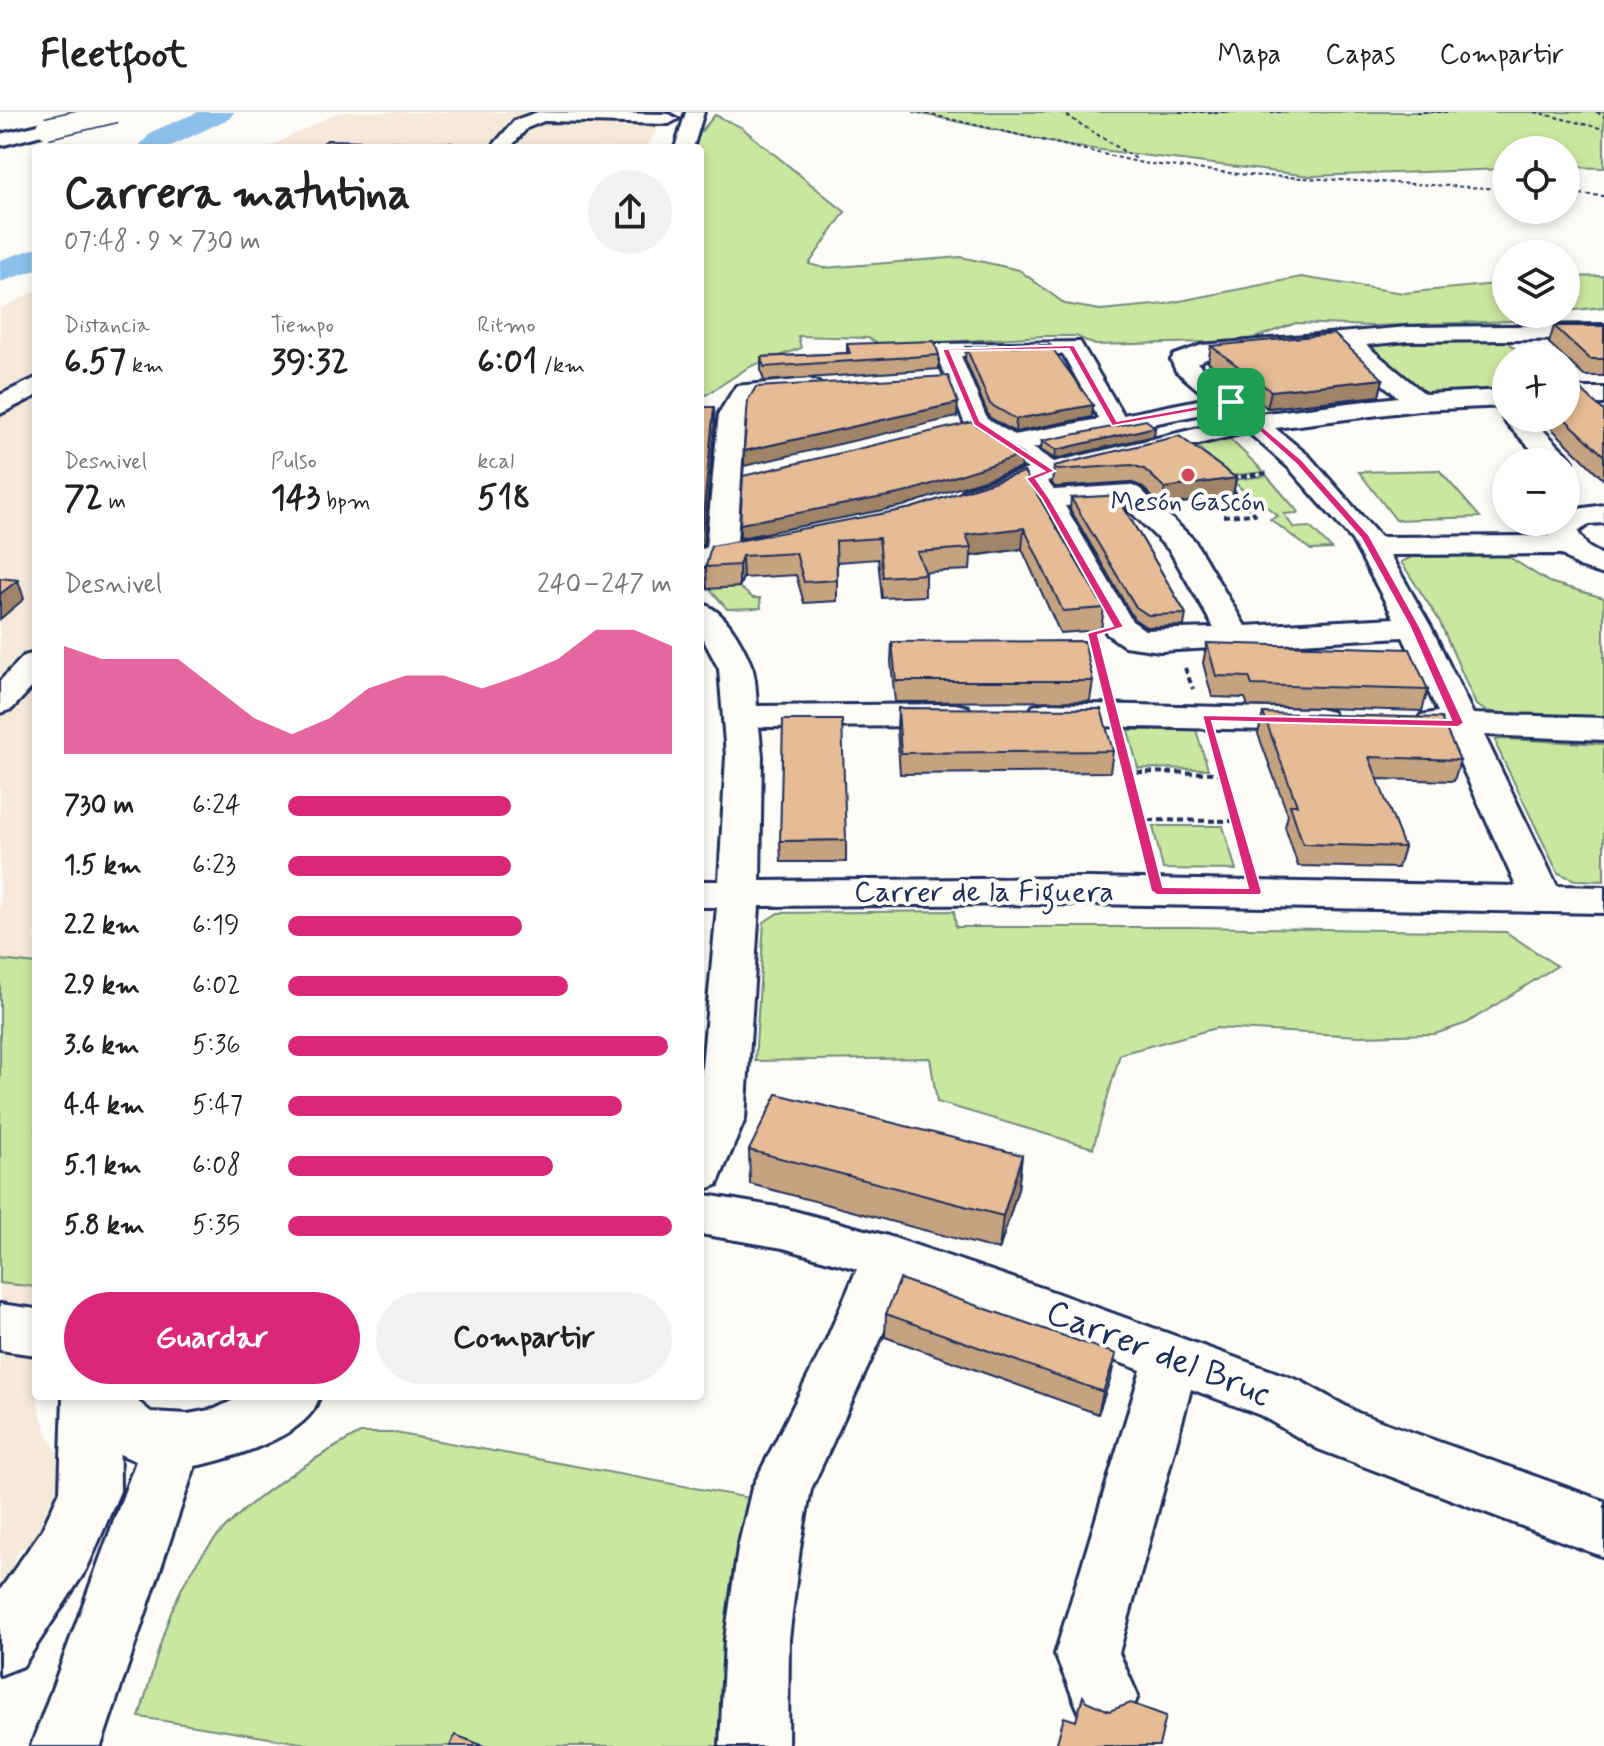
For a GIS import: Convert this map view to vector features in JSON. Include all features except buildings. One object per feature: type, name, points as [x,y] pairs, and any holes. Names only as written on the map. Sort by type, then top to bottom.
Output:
[{"type":"main road","points":[[0,140],[116,112]]},
{"type":"main road","points":[[685,144],[695,112]]},
{"type":"main road","points":[[96,1400],[107,1417],[135,1434],[173,1442],[205,1439],[238,1429],[285,1400]]},
{"type":"main road","points":[[66,1746],[173,1442]]},
{"type":"street","points":[[504,144],[521,124],[542,116],[669,116],[661,137]]},
{"type":"street","points":[[1519,332],[1531,344]]},
{"type":"street","points":[[1542,897],[1415,627],[1370,546],[1299,462],[1185,366],[1183,360],[1202,352],[1343,338],[1604,332]]},
{"type":"street","points":[[1343,338],[1419,402]]},
{"type":"street","points":[[1115,424],[1071,347],[946,349],[976,423],[1006,445],[1042,483],[1119,627],[1136,639],[1174,640],[1415,627]]},
{"type":"street","points":[[928,381],[958,379]]},
{"type":"street","points":[[794,539],[711,556],[727,482],[732,413],[745,391],[836,385]]},
{"type":"street","points":[[0,406],[32,388]]},
{"type":"street","points":[[1006,445],[1231,402]]},
{"type":"street","points":[[955,502],[1042,483],[1180,441],[1253,423],[1419,402],[1492,405]]},
{"type":"street","points":[[704,413],[732,413]]},
{"type":"street","points":[[949,429],[976,423]]},
{"type":"street","points":[[1531,432],[1582,487],[1570,521],[1562,529],[1566,545]]},
{"type":"street","points":[[727,482],[759,475]]},
{"type":"street","points":[[1042,483],[1129,494],[1183,546],[1235,637]]},
{"type":"street","points":[[1370,546],[1566,545],[1584,558],[1604,566]]},
{"type":"street","points":[[704,617],[712,625],[736,669],[744,756],[719,894],[721,1119],[704,1162]]},
{"type":"street","points":[[0,702],[32,667]]},
{"type":"street","points":[[741,717],[1005,714],[1347,721]]},
{"type":"street","points":[[1395,722],[1604,729]]},
{"type":"street","name":"Carrer de la Figuera","points":[[719,894],[1157,891],[1604,900]]},
{"type":"street","name":"Carrer del Bruc","points":[[704,1215],[783,1228],[888,1257],[1280,1398],[1338,1431],[1604,1529]]},
{"type":"street","points":[[754,1746],[757,1639],[769,1548],[782,1488],[852,1343],[888,1257]]},
{"type":"street","points":[[0,1327],[32,1331]]},
{"type":"street","points":[[1105,1696],[1087,1654],[1172,1359]]},
{"type":"street","points":[[0,1644],[64,1550],[90,1491],[93,1400]]},
{"type":"path","points":[[919,112],[1142,163],[1248,175],[1492,188]]},
{"type":"path","points":[[1061,112],[1142,163]]},
{"type":"path","points":[[1179,112],[1284,112]]},
{"type":"path","points":[[1416,112],[1484,112]]},
{"type":"path","points":[[1535,112],[1604,129]]},
{"type":"path","points":[[1597,112],[1604,117]]},
{"type":"path","points":[[1580,194],[1604,196]]},
{"type":"path","points":[[1180,441],[1255,514],[1223,516]]},
{"type":"path","points":[[1119,627],[1092,633],[1157,891]]},
{"type":"path","points":[[1174,640],[1205,718],[1256,892]]},
{"type":"path","points":[[1127,772],[1221,773]]},
{"type":"path","points":[[1139,820],[1235,821]]},
{"type":"shaded area","points":[[339,112],[659,112],[660,125],[648,144],[275,144]]},
{"type":"shaded area","points":[[32,293],[32,1400],[38,1400],[48,1436],[62,1459],[66,1475],[45,1547],[20,1548],[0,1596],[0,309]]},
{"type":"green space","points":[[913,112],[1604,112],[1604,168],[1580,167],[1580,136],[1492,136],[1492,170],[1310,176],[1069,146]]},
{"type":"green space","points":[[715,115],[741,127],[845,212],[809,264],[824,268],[961,257],[1019,270],[1065,304],[1100,310],[1165,304],[1301,277],[1403,293],[1492,284],[1492,322],[1371,326],[1296,323],[1246,341],[1095,345],[1076,336],[884,346],[868,338],[798,336],[801,348],[749,367],[704,396],[704,144],[690,144]]},
{"type":"green space","points":[[1604,276],[1604,307],[1580,310],[1580,277]]},
{"type":"green space","points":[[1489,336],[1504,338],[1510,344],[1492,344],[1492,390],[1422,393],[1364,346]]},
{"type":"green space","points":[[1228,437],[1264,472],[1228,476],[1194,443]]},
{"type":"green space","points":[[1439,470],[1480,517],[1396,520],[1359,472]]},
{"type":"green space","points":[[1267,476],[1299,513],[1284,514],[1294,528],[1310,527],[1332,549],[1311,550],[1270,519],[1278,516],[1261,502],[1255,502],[1232,480]]},
{"type":"green space","points":[[1504,554],[1549,582],[1604,598],[1604,717],[1500,713],[1486,711],[1476,705],[1439,620],[1401,562],[1412,557]]},
{"type":"green space","points":[[739,587],[753,598],[760,598],[761,608],[727,609],[709,588]]},
{"type":"green space","points":[[1128,730],[1196,730],[1208,769],[1138,768]]},
{"type":"green space","points":[[1496,740],[1604,744],[1604,881],[1575,880],[1558,873],[1497,747]]},
{"type":"green space","points":[[1153,826],[1223,826],[1236,870],[1163,869]]},
{"type":"green space","points":[[954,911],[956,927],[1506,932],[1557,966],[1467,1023],[1435,1034],[1360,1036],[1216,1028],[1120,1054],[1093,1148],[937,1102],[930,1058],[755,1061],[764,922],[778,913]]},
{"type":"green space","points":[[0,960],[32,964],[32,1287],[0,1283]]},
{"type":"green space","points":[[360,1433],[395,1433],[760,1500],[737,1618],[719,1746],[319,1746],[139,1717],[179,1594],[212,1543],[233,1520],[281,1481]]},
{"type":"waterway","points":[[155,144],[163,137],[221,112]]},
{"type":"waterway","points":[[0,272],[32,260]]},
{"type":"place","name":"Mesón Gascón","points":[[1188,475]]},
{"type":"route","points":[[1071,347],[1115,424],[1231,402],[1299,462],[1365,537],[1415,627],[1458,723],[1205,718],[1256,892],[1157,891],[1092,633],[1119,627],[1046,499],[1030,478],[1050,471],[976,423],[946,349],[1071,347]]}]
